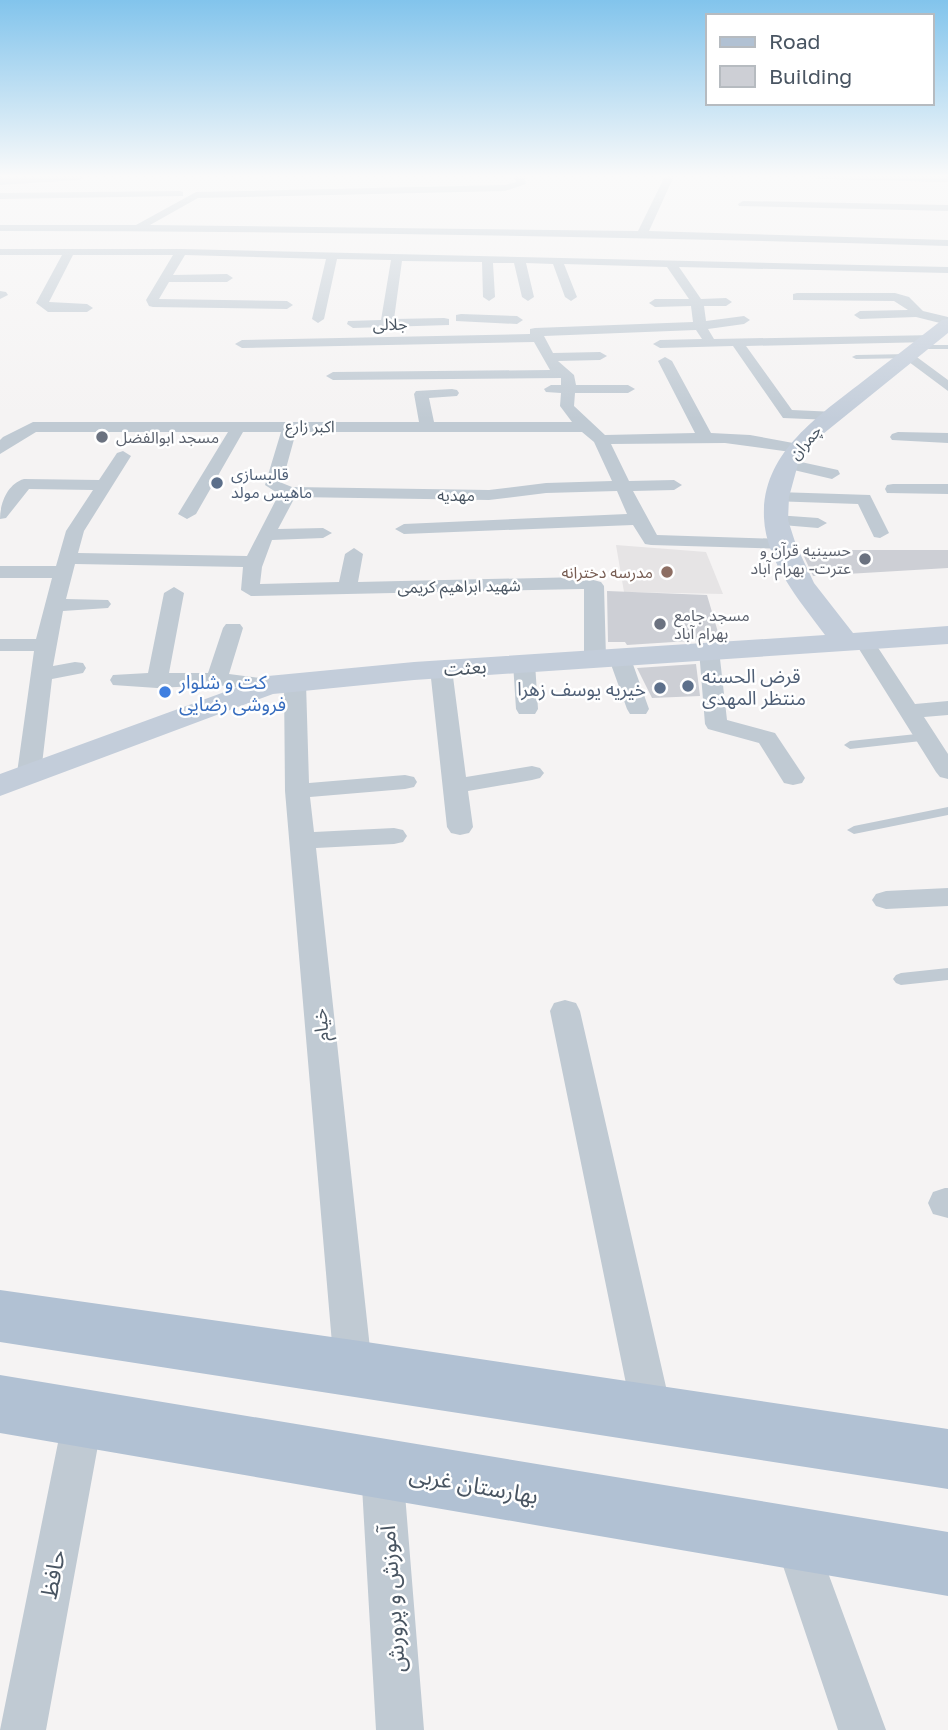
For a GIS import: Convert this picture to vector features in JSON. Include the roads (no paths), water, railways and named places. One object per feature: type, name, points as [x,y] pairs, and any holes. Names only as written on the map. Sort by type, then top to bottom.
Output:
[{"type":"main road","points":[[0,1317],[353,1367],[948,1459]]},
{"type":"main road","name":"بهارستان غربی","points":[[0,1404],[948,1564]]},
{"type":"street","points":[[66,257],[42,303],[48,308],[86,308]]},
{"type":"street","points":[[178,257],[152,300],[153,303],[287,305]]},
{"type":"street","points":[[234,257],[270,260],[321,257]]},
{"type":"street","points":[[318,318],[332,257]]},
{"type":"street","points":[[356,257],[948,271]]},
{"type":"street","points":[[387,323],[397,258]]},
{"type":"street","points":[[487,259],[489,297]]},
{"type":"street","points":[[519,259],[528,297]]},
{"type":"street","points":[[558,260],[571,298]]},
{"type":"street","points":[[670,263],[688,280],[697,302],[700,326],[712,344]]},
{"type":"street","points":[[666,277],[688,280]]},
{"type":"street","points":[[166,279],[227,278]]},
{"type":"street","points":[[797,297],[895,297],[905,300],[919,313],[948,369]]},
{"type":"street","points":[[655,303],[726,302]]},
{"type":"street","points":[[860,315],[919,313]]},
{"type":"street","points":[[546,314],[555,331]]},
{"type":"street","points":[[461,318],[517,320]]},
{"type":"street","points":[[484,340],[485,318]]},
{"type":"street","name":"جلالی","points":[[242,344],[484,340],[555,331],[700,326],[744,320]]},
{"type":"street","points":[[353,324],[444,322]]},
{"type":"street","points":[[800,330],[811,342]]},
{"type":"street","points":[[537,335],[553,365],[567,382],[567,406],[586,428],[601,440],[638,519],[651,540],[783,545]]},
{"type":"street","points":[[548,357],[623,347],[811,342],[933,343]]},
{"type":"street","points":[[933,343],[948,387]]},
{"type":"street","name":"چمران","points":[[777,508],[792,456],[810,433],[831,415],[933,343]]},
{"type":"street","points":[[583,344],[623,347]]},
{"type":"street","points":[[738,344],[788,415],[831,415]]},
{"type":"street","points":[[665,361],[705,437]]},
{"type":"street","points":[[333,376],[567,382],[628,389]]},
{"type":"street","points":[[494,389],[567,382]]},
{"type":"street","points":[[427,427],[421,394],[453,393]]},
{"type":"street","points":[[187,514],[239,426]]},
{"type":"street","points":[[0,572],[65,565],[254,562],[289,492],[273,485],[290,426]]},
{"type":"street","points":[[337,446],[343,426]]},
{"type":"street","name":"اکبر زارع","points":[[0,449],[9,440],[33,427],[343,426],[383,435],[427,427],[586,428]]},
{"type":"street","points":[[601,440],[705,437],[764,439],[792,456],[832,474]]},
{"type":"street","points":[[898,437],[948,439]]},
{"type":"street","points":[[29,773],[45,645],[75,531],[123,456]]},
{"type":"street","points":[[316,492],[321,475]]},
{"type":"street","points":[[0,514],[24,484],[103,485]]},
{"type":"street","name":"مهدیه","points":[[289,492],[489,495],[546,488],[674,485]]},
{"type":"street","points":[[893,489],[948,489]]},
{"type":"street","points":[[777,508],[864,499],[880,533]]},
{"type":"street","points":[[777,508],[818,523]]},
{"type":"street","points":[[777,508],[783,545],[801,585],[855,642],[909,711],[948,772]]},
{"type":"street","points":[[404,529],[638,519]]},
{"type":"street","points":[[267,535],[323,533]]},
{"type":"street","points":[[347,589],[354,554]]},
{"type":"street","name":"شهید ابراهیم کریمی","points":[[254,562],[251,590],[582,583],[594,586],[607,657]]},
{"type":"street","points":[[157,681],[174,593]]},
{"type":"street","points":[[54,605],[101,604]]},
{"type":"street","points":[[217,679],[233,628]]},
{"type":"street","name":"بعثت","points":[[0,786],[29,773],[281,684],[441,669],[948,635]]},
{"type":"street","points":[[0,645],[45,645]]},
{"type":"street","points":[[709,650],[716,724],[767,738],[793,778]]},
{"type":"street","points":[[607,657],[638,709]]},
{"type":"street","points":[[524,663],[527,709]]},
{"type":"street","points":[[41,675],[75,668]]},
{"type":"street","points":[[441,669],[460,827]]},
{"type":"street","points":[[121,680],[217,679],[281,684]]},
{"type":"street","name":"خیام","points":[[281,684],[297,791],[353,1367]]},
{"type":"street","points":[[909,711],[948,708]]},
{"type":"street","points":[[455,786],[532,773]]},
{"type":"street","points":[[297,791],[405,782]]},
{"type":"street","points":[[302,841],[394,836]]},
{"type":"street","points":[[886,900],[948,897]]},
{"type":"street","points":[[565,1011],[652,1413]]},
{"type":"street","name":"حافظ","points":[[22,1730],[83,1418]]},
{"type":"street","name":"آموزش و پرورش","points":[[382,1469],[400,1730]]},
{"type":"street","points":[[795,1539],[862,1730]]},
{"type":"lane","points":[[856,357],[933,343]]},
{"type":"lane","points":[[850,745],[926,737]]},
{"type":"lane","points":[[854,830],[948,811]]},
{"type":"lane","points":[[901,979],[948,974]]},
{"type":"place","name":"مسجد ابوالفضل","points":[[102,437]]},
{"type":"place","name":"قالبسازی ماهیس مولد","points":[[217,483]]},
{"type":"place","name":"حسینیه قرآن و عترت- بهرام آباد","points":[[865,559]]},
{"type":"place","name":"مدرسه دخترانه","points":[[667,572]]},
{"type":"place","name":"مسجد جامع بهرام آباد","points":[[660,624]]},
{"type":"place","name":"قرض الحسنه منتظر المهدی","points":[[688,686]]},
{"type":"place","name":"خیریه یوسف زهرا","points":[[660,688]]},
{"type":"place","name":"کت و شلوار فروشی رضایی","points":[[165,692]]}]
